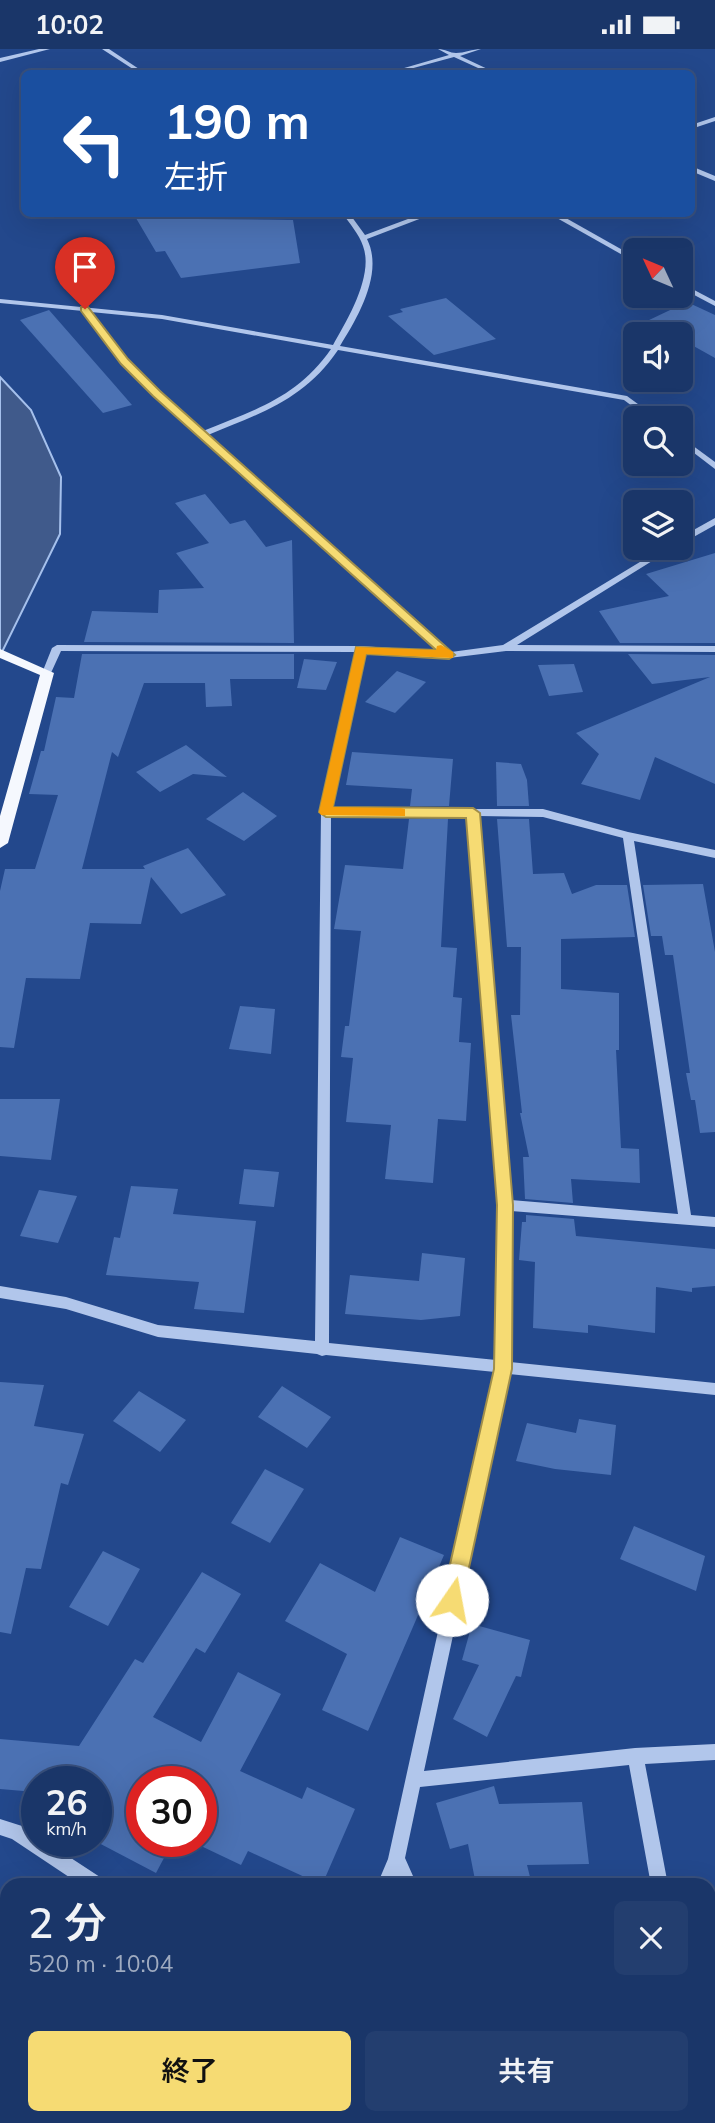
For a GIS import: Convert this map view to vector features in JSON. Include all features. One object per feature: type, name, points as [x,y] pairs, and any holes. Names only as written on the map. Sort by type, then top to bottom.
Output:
[{"type":"main road","points":[[0,653],[47,673],[0,843]]},
{"type":"street","points":[[0,60],[47,49]]},
{"type":"street","points":[[105,49],[137,70]]},
{"type":"street","points":[[441,49],[487,70]]},
{"type":"street","points":[[401,70],[478,49]]},
{"type":"street","points":[[695,126],[715,119]]},
{"type":"street","points":[[695,170],[715,179]]},
{"type":"street","points":[[203,434],[278,401],[304,385],[322,369],[349,321],[369,271],[370,256],[363,238],[348,217]]},
{"type":"street","points":[[363,238],[421,217]]},
{"type":"street","points":[[558,217],[623,253]]},
{"type":"street","points":[[693,292],[715,304]]},
{"type":"street","points":[[0,301],[162,317],[627,398],[637,406]]},
{"type":"street","points":[[85,309],[124,362],[449,655]]},
{"type":"street","points":[[693,449],[715,466]]},
{"type":"street","points":[[693,534],[715,521]]},
{"type":"street","points":[[506,648],[649,560]]},
{"type":"street","points":[[47,673],[57,647],[360,649],[449,655],[506,648],[715,649]]},
{"type":"street","points":[[323,1350],[326,812],[360,649]]},
{"type":"street","points":[[326,812],[543,813],[628,836],[715,854]]},
{"type":"street","points":[[388,1878],[396,1859],[503,1369],[505,1205],[473,813]]},
{"type":"street","points":[[628,836],[685,1219]]},
{"type":"street","points":[[505,1205],[715,1222]]},
{"type":"street","points":[[0,1292],[66,1303],[158,1331],[715,1389]]},
{"type":"street","points":[[412,1780],[635,1756],[715,1752]]},
{"type":"street","points":[[635,1756],[659,1878]]},
{"type":"street","points":[[0,1827],[16,1832],[86,1878]]},
{"type":"street","points":[[396,1859],[406,1878]]},
{"type":"water","points":[[0,377],[31,410],[61,477],[60,534],[0,656]]},
{"type":"building","points":[[135,217],[293,220],[300,263],[181,278],[165,251],[156,252]]},
{"type":"building","points":[[446,298],[496,339],[434,355],[388,316],[403,312],[400,309]]},
{"type":"building","points":[[693,305],[715,315],[715,358],[693,346],[693,322],[647,321],[674,308],[693,308]]},
{"type":"building","points":[[49,310],[132,405],[103,413],[20,320]]},
{"type":"building","points":[[205,494],[230,524],[245,520],[266,547],[292,540],[294,643],[84,642],[92,611],[158,613],[159,590],[204,588],[176,553],[209,543],[175,503]]},
{"type":"building","points":[[715,553],[715,643],[620,643],[599,611],[669,596],[646,574]]},
{"type":"building","points":[[82,654],[294,654],[294,679],[230,679],[232,706],[206,707],[205,683],[144,683],[118,757],[112,752],[82,869],[145,869],[143,866],[188,848],[226,895],[181,914],[151,877],[141,924],[90,923],[80,979],[26,978],[14,1048],[0,1047],[0,891],[5,869],[35,869],[58,795],[29,794],[41,751],[44,751],[56,697],[74,698]]},
{"type":"building","points":[[628,654],[715,655],[715,784],[655,757],[640,800],[581,784],[599,754],[576,733],[710,677],[652,684]]},
{"type":"building","points":[[304,659],[337,662],[326,690],[297,688]]},
{"type":"building","points":[[574,664],[583,692],[549,696],[538,665]]},
{"type":"building","points":[[397,671],[426,682],[395,713],[365,702]]},
{"type":"building","points":[[186,745],[227,777],[193,774],[160,792],[136,772]]},
{"type":"building","points":[[352,752],[453,759],[449,806],[410,806],[412,789],[346,785]]},
{"type":"building","points":[[496,762],[521,764],[527,780],[529,806],[497,806]]},
{"type":"building","points":[[243,792],[277,816],[244,841],[206,819]]},
{"type":"building","points":[[409,819],[448,819],[441,947],[457,948],[453,997],[462,998],[459,1042],[471,1043],[466,1121],[438,1119],[433,1183],[385,1179],[391,1125],[346,1122],[353,1058],[341,1057],[345,1026],[349,1026],[361,931],[334,929],[345,865],[403,869]]},
{"type":"building","points":[[497,819],[529,819],[533,874],[564,873],[572,894],[596,885],[627,885],[635,937],[561,939],[561,989],[619,993],[619,1050],[616,1050],[621,1148],[639,1149],[640,1183],[571,1179],[573,1203],[525,1199],[523,1157],[529,1157],[520,1113],[511,1015],[520,1015],[521,947],[507,947]]},
{"type":"building","points":[[703,884],[715,952],[715,1132],[700,1133],[695,1100],[691,1100],[686,1073],[690,1073],[673,955],[665,955],[662,936],[651,936],[643,885]]},
{"type":"building","points":[[240,1006],[275,1009],[271,1054],[229,1049]]},
{"type":"building","points":[[0,1099],[60,1099],[51,1160],[0,1156]]},
{"type":"building","points":[[244,1169],[279,1172],[274,1207],[239,1204]]},
{"type":"building","points":[[131,1186],[178,1189],[173,1214],[256,1221],[244,1313],[194,1309],[199,1282],[106,1275],[114,1237],[120,1238]]},
{"type":"building","points":[[39,1190],[77,1196],[58,1243],[20,1236]]},
{"type":"building","points":[[526,1215],[574,1219],[576,1236],[715,1249],[715,1286],[692,1288],[692,1292],[656,1287],[655,1333],[588,1325],[588,1333],[533,1328],[535,1262],[519,1260],[522,1222],[526,1222]]},
{"type":"building","points":[[422,1253],[465,1258],[460,1316],[421,1320],[345,1314],[350,1275],[419,1281]]},
{"type":"building","points":[[0,1382],[44,1385],[34,1426],[84,1434],[68,1485],[61,1483],[41,1569],[26,1568],[11,1634],[0,1632]]},
{"type":"building","points":[[282,1386],[331,1417],[307,1448],[258,1417]]},
{"type":"building","points":[[139,1391],[186,1420],[160,1452],[113,1421]]},
{"type":"building","points":[[579,1419],[616,1425],[611,1475],[555,1469],[516,1461],[527,1423],[576,1433]]},
{"type":"building","points":[[265,1469],[304,1489],[270,1543],[231,1523]]},
{"type":"building","points":[[634,1526],[705,1556],[696,1591],[620,1559]]},
{"type":"building","points":[[400,1537],[444,1555],[368,1731],[322,1710],[347,1654],[285,1621],[320,1563],[375,1592]]},
{"type":"building","points":[[103,1551],[140,1569],[108,1626],[69,1607]]},
{"type":"building","points":[[202,1572],[241,1594],[205,1653],[196,1648],[153,1717],[201,1742],[238,1672],[281,1694],[240,1771],[302,1799],[307,1787],[355,1809],[325,1878],[307,1878],[248,1851],[241,1865],[217,1854],[217,1766],[126,1766],[126,1857],[164,1857],[156,1873],[112,1850],[112,1766],[21,1766],[21,1791],[0,1789],[0,1739],[79,1746],[135,1659],[143,1663]]},
{"type":"building","points":[[472,1624],[530,1640],[521,1677],[516,1676],[487,1737],[453,1719],[479,1665],[462,1660]]},
{"type":"building","points":[[494,1786],[499,1804],[582,1802],[589,1864],[527,1865],[530,1878],[475,1878],[468,1844],[450,1849],[436,1803]]},
{"type":"slow traffic","points":[[401,813],[326,812],[360,649],[449,655],[441,648]]},
{"type":"route","points":[[85,309],[124,362],[156,393],[449,655],[360,649],[326,812],[473,813],[505,1205],[503,1369],[452,1600]]}]
